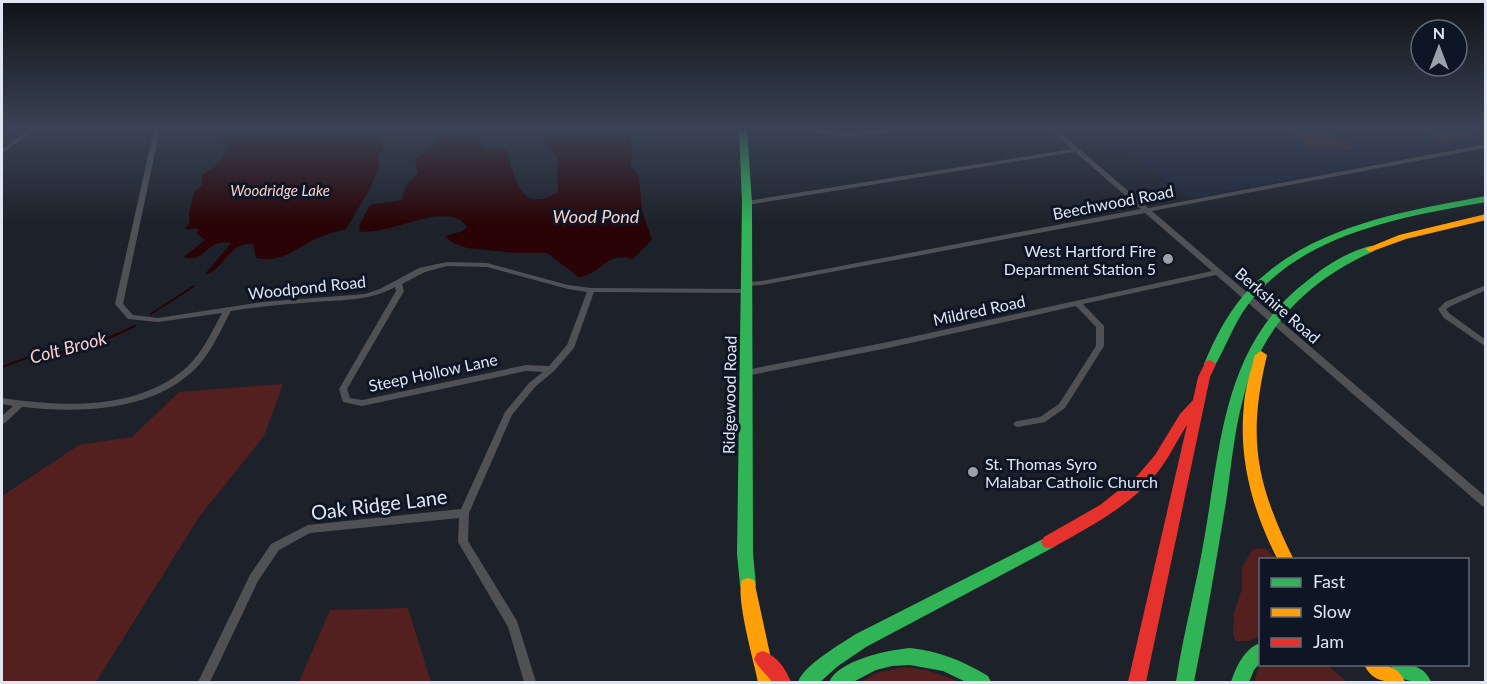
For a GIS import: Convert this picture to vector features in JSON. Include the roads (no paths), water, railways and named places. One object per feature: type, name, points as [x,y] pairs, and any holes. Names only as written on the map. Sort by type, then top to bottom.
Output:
[{"type":"main road","name":"Ridgewood Road","points":[[745,161],[747,203],[746,576],[752,616],[764,658],[763,671],[767,682]]},
{"type":"main road","points":[[1137,682],[1198,402],[1215,348],[1240,306],[1252,292],[1291,260],[1343,233],[1399,215],[1485,199]]},
{"type":"main road","points":[[1185,682],[1203,597],[1236,398],[1246,367],[1264,332],[1278,313],[1309,283],[1358,253],[1416,231],[1485,217]]},
{"type":"main road","points":[[1264,332],[1262,354],[1250,406],[1252,444],[1263,514],[1273,539],[1285,558]]},
{"type":"main road","points":[[807,682],[831,659],[864,638],[1115,502],[1150,472],[1167,447],[1178,423],[1198,402]]},
{"type":"main road","points":[[1239,682],[1248,664],[1259,652]]},
{"type":"main road","points":[[838,682],[855,669],[868,663],[904,656],[942,662],[982,682]]},
{"type":"main road","name":"Ridgewood Road","points":[[764,658],[783,682]]},
{"type":"main road","points":[[1376,666],[1396,682]]},
{"type":"main road","points":[[1402,666],[1422,682]]},
{"type":"street","name":"Woodpond Road","points":[[150,161],[119,304],[131,317],[158,320],[272,303],[365,296],[398,284],[422,270],[447,264],[487,265],[568,287],[591,290],[746,287]]},
{"type":"street","points":[[747,203],[1008,161]]},
{"type":"street","name":"Berkshire Road","points":[[1089,161],[1485,503]]},
{"type":"street","name":"Beechwood Road","points":[[746,287],[1406,161]]},
{"type":"street","name":"Mildred Road","points":[[746,373],[1218,272]]},
{"type":"street","name":"Steep Hollow Lane","points":[[398,284],[400,291],[343,389],[346,400],[362,403],[526,368],[551,369]]},
{"type":"street","points":[[1485,287],[1442,309],[1447,316],[1485,344]]},
{"type":"street","points":[[530,682],[513,625],[463,542],[464,513],[508,414],[532,385],[551,369],[571,346],[591,290]]},
{"type":"street","points":[[1018,424],[1042,420],[1062,406],[1100,346],[1100,326],[1077,304]]},
{"type":"street","points":[[2,400],[20,404],[62,407],[99,405],[147,394],[189,370],[202,357],[226,311]]},
{"type":"street","points":[[2,421],[20,404]]},
{"type":"street","name":"Oak Ridge Lane","points":[[204,682],[254,578],[275,547],[308,528],[464,513]]},
{"type":"water","name":"Woodridge Lake","points":[[220,161],[379,161],[379,167],[370,189],[346,229],[315,239],[284,256],[275,258],[256,258],[253,244],[245,244],[231,252],[211,273],[205,274],[231,243],[216,244],[197,257],[184,257],[205,240],[196,233],[199,230],[185,228],[190,223],[189,214],[194,192],[202,185],[202,175]]},
{"type":"water","name":"Wood Pond","points":[[415,161],[510,161],[521,190],[527,196],[535,199],[545,198],[558,192],[557,161],[631,161],[630,165],[639,176],[642,211],[652,240],[633,259],[616,258],[594,272],[579,277],[547,253],[514,253],[467,248],[453,243],[445,236],[463,231],[467,227],[458,219],[446,216],[432,217],[371,232],[359,231],[360,224],[370,205],[402,200],[405,187],[418,173]]},
{"type":"waterway","name":"Colt Brook","points":[[151,314],[194,286]]},
{"type":"waterway","name":"Colt Brook","points":[[2,367],[40,353],[68,352],[95,344],[135,326]]},
{"type":"place","name":"West Hartford Fire Department Station 5","points":[[1168,259]]},
{"type":"place","name":"St. Thomas Syro Malabar Catholic Church","points":[[973,472]]}]
